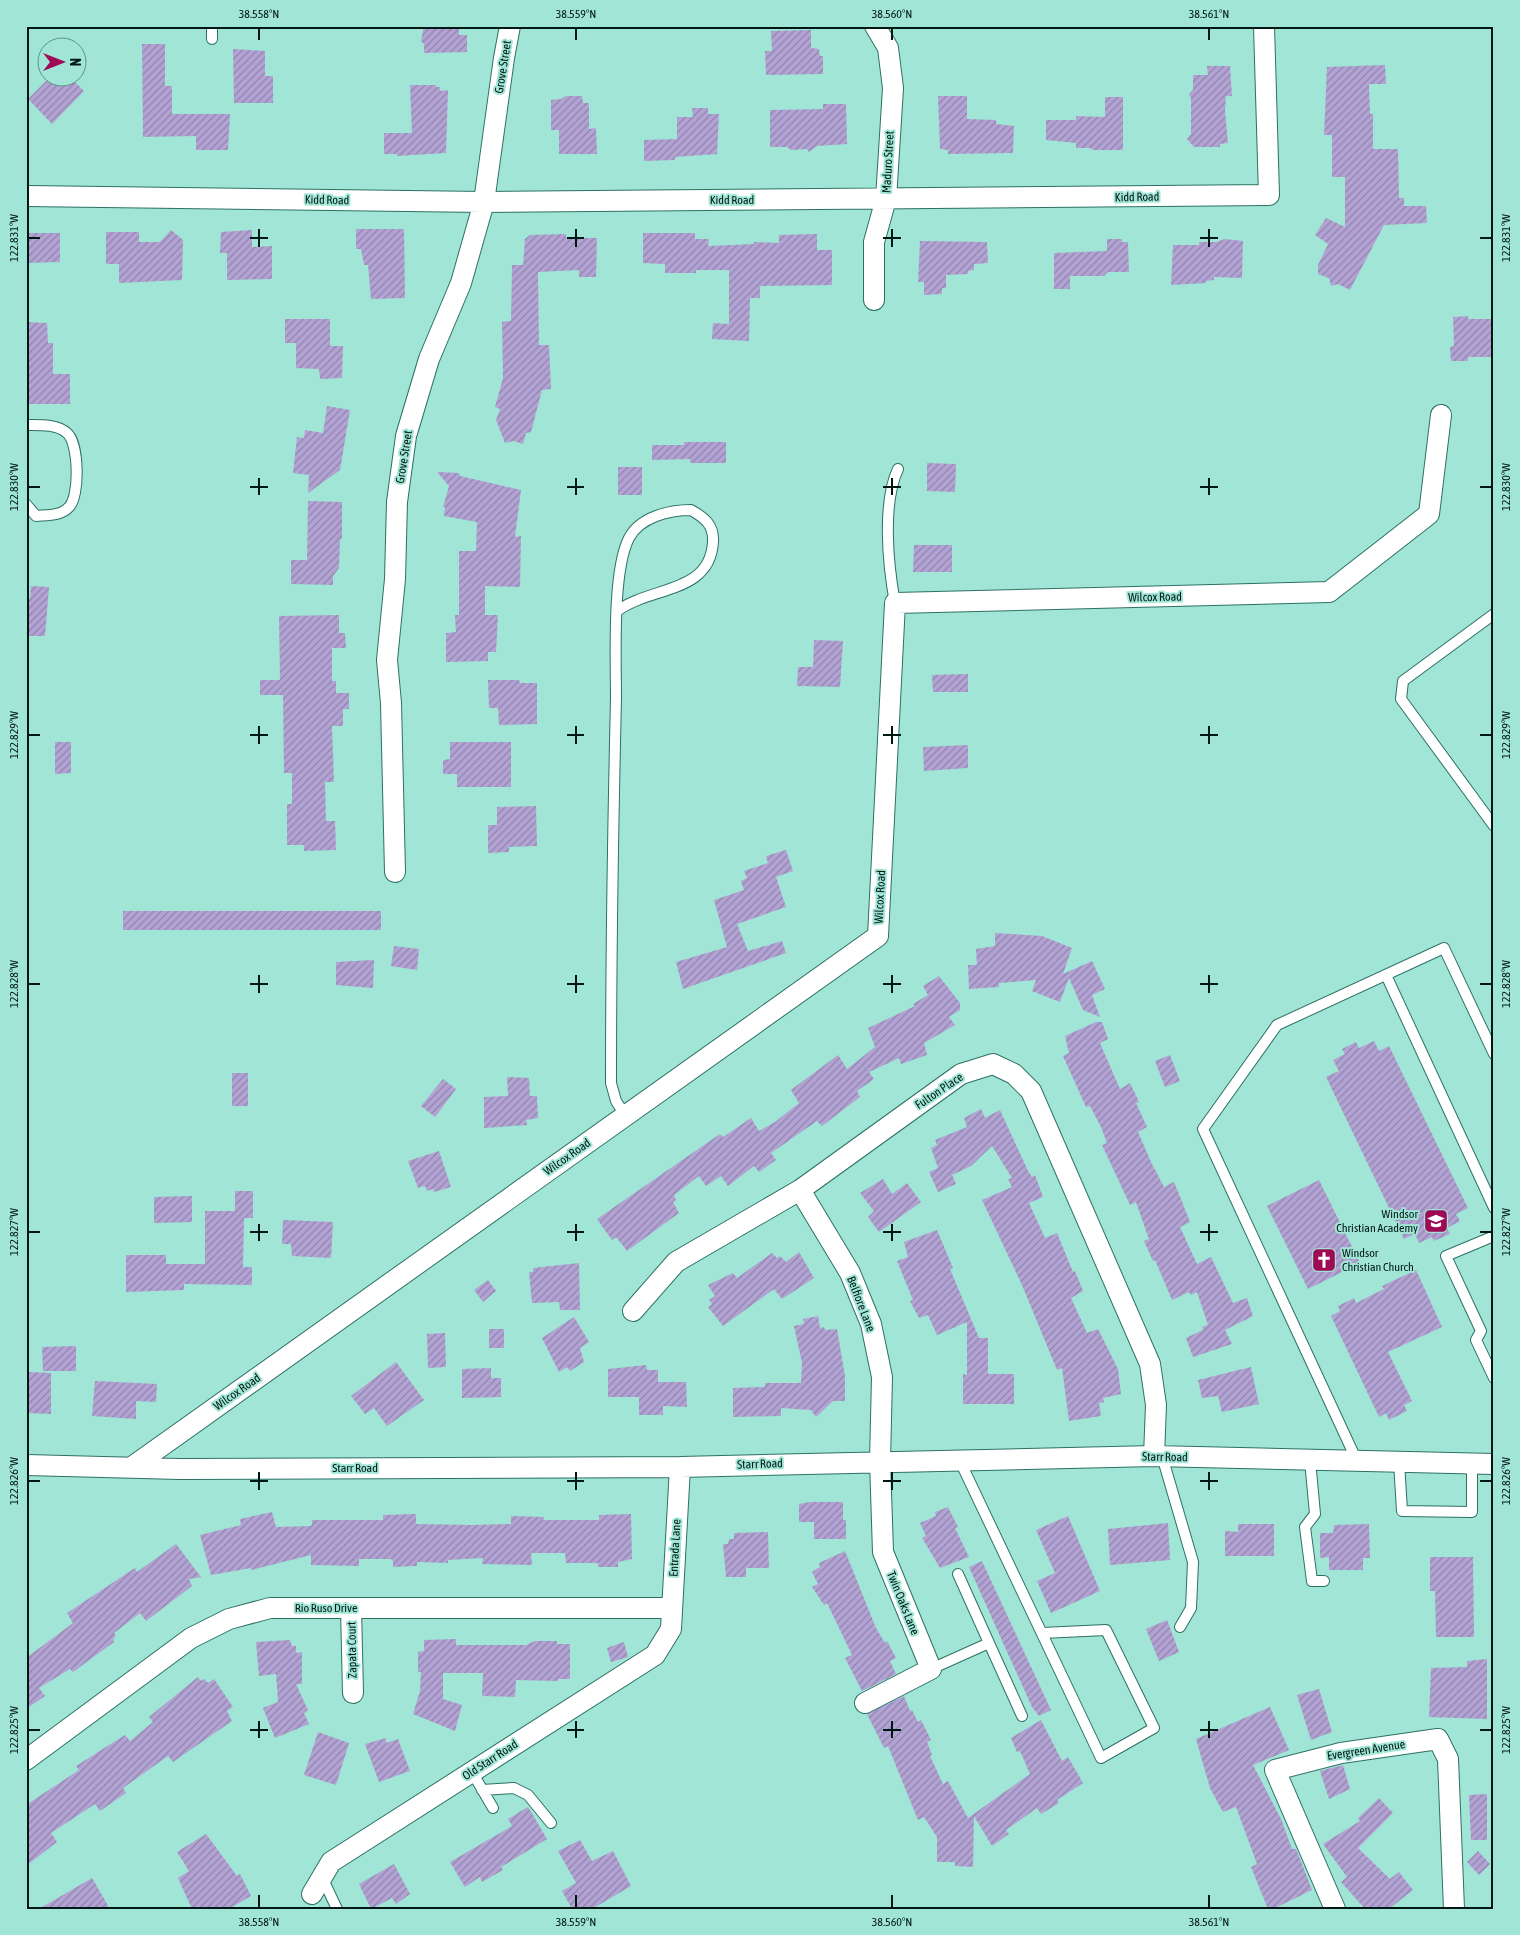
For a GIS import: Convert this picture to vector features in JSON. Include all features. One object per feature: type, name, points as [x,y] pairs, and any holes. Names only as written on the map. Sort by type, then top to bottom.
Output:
[{"type":"street","name":"Grove Street","points":[[395,872],[391,703],[387,660],[395,579],[397,502],[406,436],[429,360],[461,283],[484,202],[510,26]]},
{"type":"street","name":"Maduro Street","points":[[874,300],[874,242],[886,199],[892,88],[888,48],[875,26]]},
{"type":"street","name":"Kidd Road","points":[[26,196],[484,202],[1269,195],[1264,26]]},
{"type":"street","name":"Wilcox Road","points":[[132,1467],[878,936],[895,603],[1329,592],[1429,514],[1441,415]]},
{"type":"street","name":"Fulton Place","points":[[633,1311],[676,1262],[800,1190],[961,1074],[993,1064],[1014,1074],[1031,1092],[1150,1364],[1156,1405],[1158,1456]]},
{"type":"street","name":"Belfiore Lane","points":[[800,1190],[850,1273],[871,1324],[882,1377],[880,1461]]},
{"type":"street","name":"Starr Road","points":[[29,1467],[190,1469],[680,1467],[959,1459],[1158,1456],[1494,1464]]},
{"type":"street","name":"Twin Oaks Lane","points":[[880,1461],[883,1552],[930,1669]]},
{"type":"street","name":"Entrada Lane","points":[[672,1629],[680,1467]]},
{"type":"street","name":"Rio Ruso Drive","points":[[26,1760],[191,1638],[229,1618],[270,1608],[672,1608]]},
{"type":"street","name":"Zapata Court","points":[[351,1608],[353,1693]]},
{"type":"street","name":"Old Starr Road","points":[[317,1886],[331,1862],[655,1655],[672,1629]]},
{"type":"street","points":[[865,1703],[930,1669]]},
{"type":"street","name":"Evergreen Avenue","points":[[1335,1909],[1275,1770],[1341,1752],[1438,1739],[1448,1759],[1454,1909]]},
{"type":"lane","points":[[212,26],[212,40]]},
{"type":"lane","points":[[26,425],[55,427],[65,431],[71,437],[75,450],[76,493],[71,505],[63,512],[50,515],[36,516],[26,504]]},
{"type":"lane","points":[[895,603],[890,576],[889,528],[891,484],[898,469]]},
{"type":"lane","points":[[617,611],[628,603],[700,576],[709,564],[712,554],[712,529],[709,522],[691,510],[650,518],[638,525],[621,556],[617,611],[611,870],[611,1083],[616,1101],[625,1115]]},
{"type":"lane","points":[[1494,614],[1403,681],[1401,699],[1494,826]]},
{"type":"lane","points":[[1357,1461],[1203,1129],[1277,1024],[1444,948],[1494,1054]]},
{"type":"lane","points":[[1386,975],[1494,1208]]},
{"type":"lane","points":[[1494,1236],[1446,1256],[1482,1331],[1476,1340],[1494,1378]]},
{"type":"lane","points":[[1158,1456],[1193,1562],[1191,1608],[1180,1627]]},
{"type":"lane","points":[[959,1459],[1100,1758],[1154,1728],[1106,1630],[1042,1633]]},
{"type":"lane","points":[[1310,1460],[1315,1514],[1305,1526],[1312,1580],[1324,1580]]},
{"type":"lane","points":[[1400,1462],[1402,1511],[1472,1512],[1472,1463]]},
{"type":"lane","points":[[958,1574],[1022,1716]]},
{"type":"lane","points":[[930,1669],[989,1643]]},
{"type":"lane","points":[[472,1772],[493,1808]]},
{"type":"lane","points":[[482,1790],[514,1788],[528,1795],[551,1823]]},
{"type":"lane","points":[[317,1886],[337,1909]]},
{"type":"building","points":[[424,26],[459,26],[459,35],[467,35],[467,52],[424,53],[424,44],[421,41]]},
{"type":"building","points":[[811,30],[811,48],[819,49],[820,56],[823,56],[823,74],[766,75],[765,51],[772,51],[771,31]]},
{"type":"building","points":[[142,44],[165,44],[165,86],[172,86],[172,114],[230,114],[228,150],[196,150],[196,136],[143,137]]},
{"type":"building","points":[[233,49],[265,51],[265,76],[273,76],[273,103],[234,103]]},
{"type":"building","points":[[1385,65],[1386,84],[1369,84],[1370,114],[1373,114],[1373,149],[1398,149],[1399,198],[1404,198],[1404,206],[1426,206],[1427,223],[1384,225],[1350,290],[1338,284],[1331,286],[1329,278],[1318,274],[1318,265],[1328,244],[1315,235],[1326,218],[1345,227],[1345,177],[1332,177],[1332,135],[1324,135],[1327,67]]},
{"type":"building","points":[[1207,66],[1230,66],[1232,96],[1226,96],[1225,111],[1228,143],[1220,144],[1220,147],[1194,147],[1187,139],[1191,134],[1191,99],[1189,94],[1193,90],[1193,75],[1208,75]]},
{"type":"building","points":[[410,85],[436,85],[436,87],[440,87],[440,91],[448,90],[446,153],[397,156],[397,154],[384,154],[384,133],[412,133]]},
{"type":"building","points":[[39,88],[81,88],[84,91],[52,124],[28,99]]},
{"type":"building","points":[[566,96],[582,96],[583,103],[589,103],[589,129],[596,128],[597,154],[559,154],[559,130],[551,130],[551,100],[561,99]]},
{"type":"building","points":[[938,96],[967,96],[967,119],[996,120],[996,124],[1014,126],[1013,153],[948,154],[948,150],[940,149]]},
{"type":"building","points":[[1105,97],[1123,97],[1123,150],[1076,148],[1076,143],[1046,140],[1046,120],[1076,120],[1076,116],[1105,117]]},
{"type":"building","points":[[823,104],[846,104],[847,144],[817,146],[809,152],[807,149],[791,150],[787,147],[770,147],[770,110],[823,109]]},
{"type":"building","points":[[692,108],[708,108],[708,114],[719,114],[717,154],[675,157],[675,160],[644,161],[644,140],[677,139],[677,117],[693,117]]},
{"type":"building","points":[[356,229],[404,229],[405,298],[371,299],[368,265],[364,265],[361,249],[356,249]]},
{"type":"building","points":[[171,230],[183,240],[182,280],[119,283],[119,264],[106,264],[106,232],[139,232],[139,242],[160,242]]},
{"type":"building","points":[[252,230],[252,247],[272,246],[272,279],[227,280],[227,253],[220,253],[221,232]]},
{"type":"building","points":[[26,233],[60,233],[60,262],[26,263]]},
{"type":"building","points":[[643,233],[695,233],[695,239],[709,239],[708,246],[754,244],[754,242],[779,243],[779,235],[817,234],[817,250],[832,250],[832,285],[760,286],[760,298],[750,298],[749,341],[712,339],[713,323],[729,324],[729,270],[696,270],[696,273],[665,273],[665,264],[643,263]]},
{"type":"building","points":[[566,234],[566,238],[597,238],[596,277],[579,277],[579,270],[538,272],[539,345],[549,345],[551,389],[542,390],[531,432],[526,433],[523,444],[514,441],[505,443],[496,420],[500,409],[495,407],[503,378],[502,322],[511,321],[512,265],[523,265],[525,239],[530,235]]},
{"type":"building","points":[[1107,239],[1122,239],[1122,242],[1128,242],[1129,272],[1108,272],[1104,276],[1070,276],[1070,289],[1054,289],[1054,253],[1107,251]]},
{"type":"building","points":[[1225,239],[1243,241],[1242,278],[1214,277],[1214,280],[1206,281],[1206,283],[1171,285],[1173,245],[1199,245],[1199,242],[1216,242]]},
{"type":"building","points":[[920,241],[987,242],[988,263],[974,264],[974,270],[968,271],[968,274],[946,275],[946,288],[942,288],[942,294],[924,295],[924,282],[918,282]]},
{"type":"building","points":[[1468,316],[1468,319],[1494,319],[1494,357],[1468,357],[1468,361],[1451,361],[1450,347],[1454,346],[1453,317]]},
{"type":"building","points":[[285,319],[330,319],[330,346],[343,346],[342,378],[320,379],[319,369],[296,368],[296,343],[285,343]]},
{"type":"building","points":[[26,322],[47,323],[48,343],[53,343],[53,374],[70,374],[70,404],[28,404]]},
{"type":"building","points":[[327,406],[350,410],[340,470],[308,493],[309,475],[293,473],[297,437],[304,438],[305,430],[323,433]]},
{"type":"building","points":[[684,442],[726,442],[726,463],[690,463],[690,459],[652,460],[652,445],[684,445]]},
{"type":"building","points":[[927,463],[956,464],[955,492],[927,491]]},
{"type":"building","points":[[618,467],[642,467],[642,495],[618,495]]},
{"type":"building","points":[[437,472],[459,473],[460,476],[521,490],[515,537],[521,536],[520,587],[485,586],[485,615],[498,615],[496,652],[488,652],[488,661],[446,662],[446,633],[456,632],[455,615],[459,615],[459,551],[476,551],[477,522],[444,516],[445,507],[443,507],[449,486]]},
{"type":"building","points":[[308,501],[342,502],[342,539],[340,539],[339,568],[333,576],[333,585],[291,584],[291,560],[307,560]]},
{"type":"building","points":[[914,545],[952,545],[952,572],[913,572]]},
{"type":"building","points":[[31,586],[49,587],[45,636],[26,636],[26,599],[30,599]]},
{"type":"building","points":[[339,615],[339,633],[345,633],[346,648],[332,648],[332,681],[336,681],[336,693],[349,693],[349,709],[343,709],[343,726],[332,726],[334,782],[325,782],[326,821],[335,821],[336,850],[304,851],[304,845],[287,845],[287,804],[292,804],[292,773],[284,773],[283,695],[260,695],[260,680],[280,680],[279,616]]},
{"type":"building","points":[[814,640],[843,641],[840,687],[797,686],[798,667],[813,667]]},
{"type":"building","points":[[968,674],[968,692],[933,692],[932,675]]},
{"type":"building","points":[[488,680],[519,680],[520,683],[537,683],[537,724],[499,725],[498,708],[489,708]]},
{"type":"building","points":[[55,742],[71,742],[71,773],[55,774]]},
{"type":"building","points":[[450,742],[511,742],[511,787],[457,787],[457,774],[443,774],[443,760],[450,759]]},
{"type":"building","points":[[968,745],[968,768],[924,771],[923,747]]},
{"type":"building","points":[[536,806],[537,846],[509,847],[509,852],[488,853],[488,825],[497,825],[497,807]]},
{"type":"building","points":[[786,850],[793,871],[776,877],[786,907],[737,924],[748,951],[782,941],[786,953],[683,989],[676,962],[727,947],[714,900],[744,890],[741,881],[747,878],[744,871],[768,863],[766,856]]},
{"type":"building","points":[[123,911],[381,911],[381,930],[123,930]]},
{"type":"building","points":[[995,933],[1042,936],[1072,948],[1063,974],[1092,961],[1105,989],[1092,995],[1100,1017],[1083,1010],[1069,978],[1060,1002],[1032,991],[1036,980],[999,983],[999,987],[969,989],[968,965],[977,965],[976,949],[995,946]]},
{"type":"building","points":[[394,946],[419,949],[417,970],[391,966]]},
{"type":"building","points":[[374,960],[373,988],[336,985],[336,962]]},
{"type":"building","points":[[939,976],[960,1003],[960,1010],[949,1017],[955,1025],[924,1043],[927,1055],[901,1064],[899,1058],[869,1072],[874,1079],[857,1091],[860,1097],[822,1126],[817,1121],[771,1153],[776,1160],[759,1172],[754,1166],[728,1186],[721,1176],[706,1186],[699,1176],[674,1195],[676,1200],[673,1202],[679,1213],[627,1251],[616,1237],[612,1240],[597,1219],[720,1134],[723,1137],[751,1118],[759,1131],[775,1122],[799,1103],[791,1090],[838,1055],[847,1069],[875,1047],[868,1028],[915,1006],[913,1004],[928,995],[923,986]]},
{"type":"building","points":[[1096,1022],[1102,1022],[1108,1039],[1100,1043],[1120,1089],[1130,1083],[1139,1102],[1136,1103],[1147,1127],[1138,1132],[1151,1162],[1164,1187],[1174,1182],[1190,1222],[1180,1227],[1197,1264],[1211,1257],[1233,1303],[1247,1298],[1253,1316],[1225,1330],[1232,1344],[1193,1357],[1186,1338],[1203,1330],[1202,1327],[1208,1325],[1197,1292],[1191,1295],[1189,1292],[1172,1300],[1155,1260],[1153,1261],[1144,1241],[1149,1239],[1136,1202],[1130,1205],[1102,1145],[1107,1143],[1101,1127],[1090,1106],[1086,1107],[1063,1056],[1069,1053],[1065,1036]]},
{"type":"building","points":[[1374,1041],[1379,1051],[1389,1046],[1468,1208],[1456,1214],[1460,1221],[1447,1228],[1450,1234],[1434,1241],[1432,1237],[1419,1243],[1415,1234],[1404,1239],[1326,1077],[1339,1071],[1333,1060],[1345,1054],[1342,1049],[1356,1042],[1359,1048]]},
{"type":"building","points":[[1170,1055],[1180,1081],[1165,1087],[1155,1061]]},
{"type":"building","points":[[232,1073],[248,1073],[248,1106],[232,1106]]},
{"type":"building","points":[[507,1077],[529,1078],[530,1096],[537,1096],[538,1118],[526,1120],[527,1125],[484,1128],[484,1097],[508,1096]]},
{"type":"building","points":[[443,1079],[456,1089],[435,1117],[421,1106]]},
{"type":"building","points":[[981,1109],[985,1118],[1000,1110],[1028,1171],[1032,1177],[1035,1175],[1043,1197],[1029,1203],[1045,1238],[1057,1233],[1083,1291],[1071,1298],[1087,1333],[1098,1329],[1118,1369],[1121,1394],[1103,1398],[1104,1402],[1099,1403],[1101,1416],[1069,1421],[1062,1368],[1057,1370],[1022,1285],[982,1200],[1012,1187],[1008,1179],[1012,1178],[992,1146],[971,1166],[952,1175],[956,1184],[938,1192],[929,1172],[938,1168],[931,1148],[937,1145],[935,1140],[967,1127],[964,1118]]},
{"type":"building","points":[[439,1151],[451,1187],[434,1192],[433,1189],[427,1191],[425,1186],[418,1188],[408,1161]]},
{"type":"building","points":[[883,1179],[892,1194],[907,1183],[921,1202],[879,1232],[868,1217],[874,1211],[860,1193]]},
{"type":"building","points":[[1319,1180],[1360,1263],[1308,1289],[1267,1206]]},
{"type":"building","points":[[235,1191],[253,1191],[253,1218],[244,1218],[243,1267],[252,1267],[252,1285],[184,1284],[184,1290],[126,1292],[126,1255],[166,1255],[166,1264],[205,1264],[205,1211],[235,1211]]},
{"type":"building","points":[[192,1196],[192,1222],[154,1223],[154,1197]]},
{"type":"building","points":[[283,1220],[333,1222],[331,1258],[292,1256],[291,1244],[282,1244]]},
{"type":"building","points":[[937,1230],[953,1268],[950,1269],[979,1338],[988,1338],[988,1374],[1014,1374],[1014,1404],[963,1404],[963,1374],[967,1375],[967,1322],[937,1335],[928,1315],[919,1318],[910,1301],[913,1300],[897,1261],[908,1257],[904,1242]]},
{"type":"building","points":[[799,1252],[814,1278],[782,1299],[774,1289],[723,1326],[708,1307],[712,1304],[709,1300],[715,1296],[708,1285],[733,1273],[737,1278],[772,1253],[777,1258],[780,1256],[786,1262]]},
{"type":"building","points":[[579,1263],[580,1310],[560,1310],[559,1302],[532,1303],[529,1272],[533,1272],[533,1268]]},
{"type":"building","points":[[1416,1270],[1442,1327],[1388,1352],[1412,1401],[1404,1405],[1407,1411],[1389,1420],[1386,1413],[1379,1417],[1331,1316],[1340,1311],[1338,1306],[1354,1298],[1356,1303],[1384,1289],[1382,1286]]},
{"type":"building","points":[[488,1280],[496,1291],[483,1302],[474,1290]]},
{"type":"building","points":[[818,1316],[820,1328],[824,1327],[825,1330],[837,1329],[845,1376],[845,1401],[833,1401],[816,1417],[811,1410],[781,1408],[781,1416],[733,1417],[733,1388],[765,1387],[765,1383],[801,1383],[802,1363],[794,1326],[804,1324],[803,1319]]},
{"type":"building","points":[[574,1317],[589,1342],[580,1348],[584,1362],[570,1371],[567,1367],[559,1372],[542,1338]]},
{"type":"building","points":[[489,1329],[504,1329],[504,1348],[489,1348]]},
{"type":"building","points":[[445,1333],[446,1367],[428,1368],[427,1334]]},
{"type":"building","points":[[76,1346],[76,1371],[43,1371],[42,1347]]},
{"type":"building","points":[[396,1362],[424,1400],[387,1426],[374,1408],[365,1414],[351,1396]]},
{"type":"building","points":[[646,1365],[647,1370],[658,1370],[658,1382],[686,1382],[687,1407],[663,1406],[663,1415],[639,1415],[639,1397],[608,1397],[608,1369]]},
{"type":"building","points":[[1251,1367],[1259,1404],[1222,1412],[1218,1396],[1202,1398],[1198,1380]]},
{"type":"building","points":[[491,1368],[491,1378],[501,1378],[501,1397],[462,1398],[462,1369]]},
{"type":"building","points":[[27,1372],[51,1373],[51,1414],[27,1413]]},
{"type":"building","points":[[95,1381],[157,1384],[156,1402],[136,1401],[136,1419],[92,1416]]},
{"type":"building","points":[[843,1502],[843,1520],[846,1520],[846,1539],[814,1539],[814,1522],[799,1522],[799,1504]]},
{"type":"building","points":[[948,1507],[958,1527],[955,1528],[969,1557],[940,1568],[922,1538],[926,1536],[920,1523],[936,1516],[935,1512]]},
{"type":"building","points":[[272,1512],[276,1527],[310,1526],[312,1525],[312,1520],[383,1520],[383,1515],[416,1514],[416,1524],[472,1525],[511,1524],[511,1516],[544,1517],[543,1520],[599,1520],[599,1515],[631,1514],[632,1559],[618,1562],[618,1567],[598,1567],[598,1563],[566,1563],[565,1553],[531,1553],[532,1565],[482,1564],[483,1558],[448,1560],[448,1563],[417,1562],[417,1566],[393,1567],[391,1559],[359,1559],[359,1566],[311,1565],[311,1555],[251,1570],[251,1568],[211,1575],[200,1535],[241,1525],[240,1519]]},
{"type":"building","points":[[1068,1516],[1100,1591],[1051,1613],[1037,1581],[1055,1573],[1036,1530]]},
{"type":"building","points":[[1168,1523],[1170,1560],[1110,1565],[1108,1529]]},
{"type":"building","points":[[1238,1524],[1274,1524],[1274,1556],[1225,1556],[1225,1531],[1238,1532]]},
{"type":"building","points":[[1369,1524],[1370,1558],[1363,1558],[1363,1570],[1329,1570],[1329,1557],[1320,1558],[1320,1533],[1333,1533],[1334,1525]]},
{"type":"building","points":[[768,1532],[769,1568],[746,1568],[746,1577],[726,1577],[723,1544],[728,1544],[729,1539],[734,1539],[734,1533]]},
{"type":"building","points":[[176,1544],[201,1577],[189,1579],[192,1586],[146,1621],[140,1613],[114,1633],[116,1636],[113,1639],[114,1642],[73,1672],[70,1669],[39,1688],[45,1696],[26,1709],[26,1658],[73,1623],[67,1613],[135,1568],[137,1572]]},
{"type":"building","points":[[845,1551],[876,1628],[885,1643],[887,1641],[896,1658],[890,1661],[896,1674],[862,1691],[845,1658],[852,1655],[827,1603],[824,1605],[812,1587],[818,1584],[812,1572],[820,1567],[819,1563]]},
{"type":"building","points":[[1430,1557],[1473,1557],[1474,1637],[1436,1637],[1435,1591],[1430,1591]]},
{"type":"building","points":[[982,1561],[1051,1710],[1039,1716],[1032,1707],[969,1567]]},
{"type":"building","points":[[1167,1620],[1179,1652],[1159,1661],[1146,1629]]},
{"type":"building","points":[[456,1639],[456,1645],[526,1645],[535,1641],[557,1641],[557,1644],[570,1644],[570,1679],[558,1679],[558,1681],[516,1680],[515,1697],[482,1696],[483,1673],[443,1673],[443,1699],[462,1705],[455,1731],[413,1714],[420,1691],[421,1672],[418,1672],[418,1652],[424,1651],[424,1640]]},
{"type":"building","points":[[290,1640],[292,1646],[296,1646],[296,1653],[302,1652],[302,1684],[296,1684],[308,1710],[304,1713],[309,1724],[275,1738],[263,1708],[278,1702],[276,1674],[259,1676],[256,1642]]},
{"type":"building","points":[[624,1642],[628,1657],[611,1662],[607,1648]]},
{"type":"building","points":[[1487,1659],[1487,1719],[1429,1717],[1431,1668],[1467,1667],[1467,1661]]},
{"type":"building","points":[[198,1677],[201,1681],[204,1679],[208,1683],[214,1679],[233,1707],[227,1711],[232,1721],[173,1762],[168,1756],[123,1788],[126,1793],[100,1811],[95,1804],[51,1833],[57,1842],[26,1866],[26,1805],[79,1770],[76,1766],[125,1735],[130,1741],[153,1722],[149,1717]]},
{"type":"building","points":[[1319,1689],[1332,1732],[1311,1740],[1297,1695]]},
{"type":"building","points":[[904,1696],[910,1711],[912,1710],[918,1722],[921,1720],[931,1740],[927,1742],[932,1755],[930,1756],[943,1784],[948,1781],[968,1818],[1030,1774],[1020,1751],[1017,1752],[1011,1738],[1041,1720],[1062,1761],[1068,1757],[1083,1783],[1057,1800],[1059,1803],[1041,1814],[1037,1808],[1006,1830],[1009,1834],[992,1846],[974,1816],[973,1867],[955,1866],[955,1862],[937,1862],[937,1837],[924,1817],[918,1820],[888,1746],[884,1748],[867,1714]]},
{"type":"building","points":[[1270,1707],[1289,1750],[1253,1765],[1281,1819],[1292,1849],[1296,1849],[1312,1890],[1273,1909],[1268,1909],[1251,1867],[1257,1864],[1236,1807],[1223,1812],[1210,1788],[1196,1739]]},
{"type":"building","points":[[318,1732],[349,1743],[336,1785],[304,1775]]},
{"type":"building","points":[[386,1738],[386,1743],[398,1739],[410,1771],[379,1782],[365,1744]]},
{"type":"building","points":[[1343,1765],[1350,1789],[1329,1799],[1320,1771]]},
{"type":"building","points":[[1487,1794],[1487,1840],[1471,1840],[1469,1795]]},
{"type":"building","points":[[1379,1798],[1393,1813],[1358,1848],[1390,1879],[1399,1872],[1413,1890],[1389,1909],[1365,1909],[1341,1882],[1347,1877],[1323,1844],[1360,1821],[1358,1818]]},
{"type":"building","points":[[528,1807],[547,1839],[501,1867],[503,1870],[482,1882],[480,1877],[465,1887],[450,1862],[512,1826],[508,1819]]},
{"type":"building","points":[[206,1834],[237,1876],[240,1874],[251,1896],[229,1909],[192,1909],[178,1878],[189,1871],[177,1852]]},
{"type":"building","points":[[580,1840],[592,1861],[613,1851],[631,1886],[592,1909],[572,1909],[562,1891],[576,1883],[558,1851]]},
{"type":"building","points":[[1478,1851],[1490,1864],[1479,1875],[1467,1862]]},
{"type":"building","points":[[394,1864],[410,1894],[396,1904],[392,1898],[371,1909],[359,1884]]},
{"type":"building","points":[[92,1878],[110,1909],[39,1909]]},
{"type":"place","name":"Windsor Christian Academy","points":[[1436,1221]]},
{"type":"place","name":"Windsor Christian Church","points":[[1324,1260]]}]
